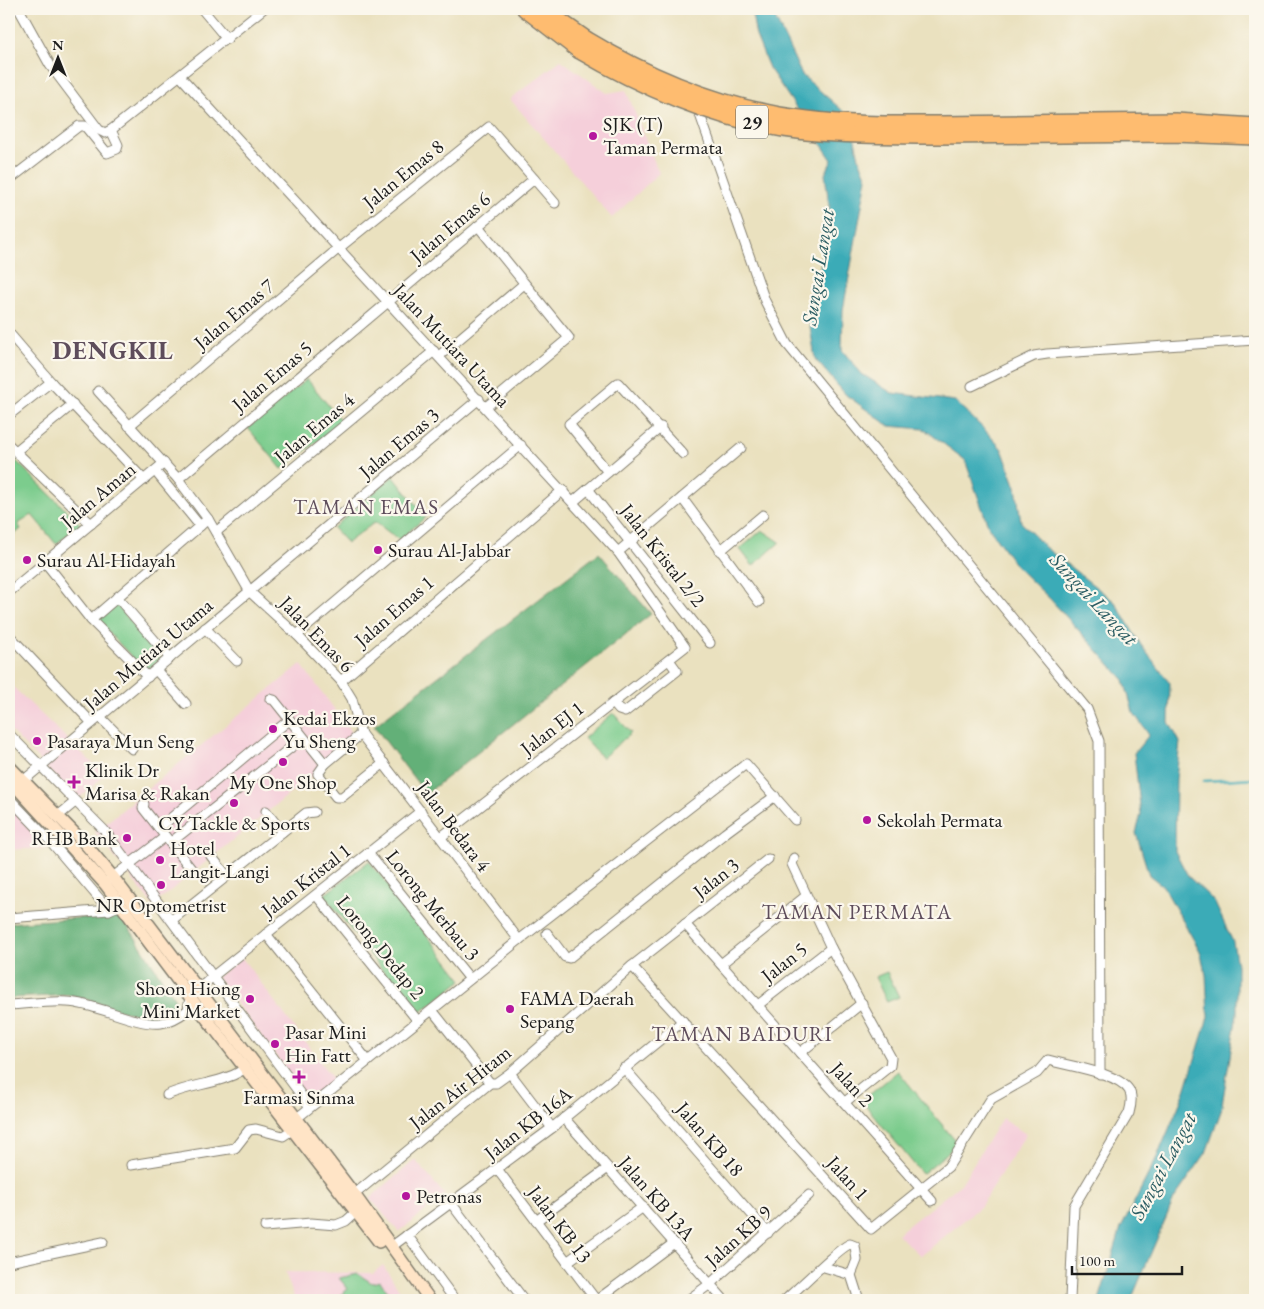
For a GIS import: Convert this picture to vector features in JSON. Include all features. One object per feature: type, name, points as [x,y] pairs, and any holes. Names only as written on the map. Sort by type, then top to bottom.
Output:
[{"type":"highway","name":"29","points":[[525,9],[582,44]]},
{"type":"highway","name":"29","points":[[543,9],[619,74],[667,96],[717,113],[760,124],[804,132],[847,135],[1176,121],[1255,126]]},
{"type":"highway","name":"29","points":[[940,130],[1255,137]]},
{"type":"main road","points":[[9,766],[58,816],[109,880],[194,994],[245,1069],[292,1130],[392,1247],[430,1300]]},
{"type":"main road","points":[[9,780],[109,880],[121,905],[297,1118],[351,1197],[356,1212],[421,1300]]},
{"type":"street","points":[[19,9],[50,65],[99,130],[105,133],[263,9]]},
{"type":"street","points":[[202,9],[227,39]]},
{"type":"street","name":"Jalan Mutiara Utama","points":[[180,76],[563,490],[618,552],[685,647]]},
{"type":"street","points":[[688,80],[765,300],[787,344],[1081,702],[1093,722],[1099,741],[1100,1074],[1117,1080],[1129,1090],[1132,1102],[1129,1113],[1074,1206],[1070,1300]]},
{"type":"street","points":[[9,180],[79,126],[85,126],[102,150],[107,153],[112,152],[118,145],[111,130]]},
{"type":"street","name":"Jalan Emas 8","points":[[339,248],[489,127],[534,178]]},
{"type":"street","points":[[534,178],[555,203]]},
{"type":"street","name":"Jalan Emas 6","points":[[389,302],[534,178]]},
{"type":"street","points":[[478,226],[569,338],[486,407]]},
{"type":"street","name":"Jalan Emas 7","points":[[128,426],[339,248]]},
{"type":"street","name":"Jalan Emas 4","points":[[216,532],[524,284]]},
{"type":"street","name":"Jalan Emas 5","points":[[178,478],[389,302]]},
{"type":"street","points":[[9,335],[144,480]]},
{"type":"street","points":[[972,386],[1034,356],[1255,340]]},
{"type":"street","points":[[9,415],[51,382]]},
{"type":"street","points":[[608,472],[570,427],[570,421],[615,383],[621,383],[683,454]]},
{"type":"street","name":"Jalan Emas 6","points":[[98,391],[128,426],[178,478],[208,519],[250,592],[297,634],[341,681],[352,699],[361,734]]},
{"type":"street","name":"Jalan Emas 3","points":[[250,592],[479,399]]},
{"type":"street","points":[[73,404],[12,448],[91,524]]},
{"type":"street","points":[[573,502],[661,427]]},
{"type":"street","points":[[297,634],[521,445]]},
{"type":"street","points":[[618,552],[741,448]]},
{"type":"street","name":"Jalan Aman","points":[[9,592],[164,463]]},
{"type":"street","points":[[155,470],[200,526]]},
{"type":"street","name":"Jalan Kristal 2/2","points":[[588,489],[710,643]]},
{"type":"street","name":"Jalan Emas 1","points":[[341,681],[563,490]]},
{"type":"street","points":[[682,498],[759,602]]},
{"type":"street","points":[[720,550],[763,515]]},
{"type":"street","points":[[91,620],[208,519]]},
{"type":"street","points":[[45,562],[91,620],[148,677]]},
{"type":"street","name":"Jalan Mutiara Utama","points":[[23,781],[250,592]]},
{"type":"street","points":[[117,597],[170,658]]},
{"type":"street","points":[[206,628],[237,661]]},
{"type":"street","points":[[9,635],[92,723]]},
{"type":"street","name":"Jalan EJ 1","points":[[441,837],[685,647]]},
{"type":"street","points":[[613,703],[619,710],[625,712],[677,671],[669,660]]},
{"type":"street","points":[[156,670],[186,704]]},
{"type":"street","points":[[270,699],[274,700],[325,764]]},
{"type":"street","points":[[100,717],[132,749]]},
{"type":"street","points":[[159,828],[289,720]]},
{"type":"street","points":[[9,734],[104,830],[310,1107]]},
{"type":"street","points":[[361,734],[325,764],[318,774],[336,797],[342,797],[384,762]]},
{"type":"street","name":"Jalan Bedara 4","points":[[361,734],[520,940]]},
{"type":"street","points":[[109,880],[168,840],[303,738]]},
{"type":"street","points":[[297,1118],[470,979],[746,764],[795,820]]},
{"type":"street","points":[[547,933],[565,957],[569,958],[726,832],[775,796]]},
{"type":"street","points":[[9,798],[52,843],[109,910]]},
{"type":"street","points":[[58,816],[75,802]]},
{"type":"street","points":[[144,804],[143,808],[192,870]]},
{"type":"street","name":"Jalan Kristal 1","points":[[9,1005],[67,1002],[87,1004],[160,1024],[171,1021],[188,1010],[194,994],[212,977],[421,811]]},
{"type":"street","points":[[266,812],[282,832]]},
{"type":"street","points":[[172,920],[306,812],[314,812]]},
{"type":"street","name":"Lorong Merbau 3","points":[[368,853],[470,979]]},
{"type":"street","points":[[211,856],[227,876]]},
{"type":"street","points":[[794,858],[792,864],[806,896],[891,1058],[890,1066],[845,1102]]},
{"type":"street","name":"Jalan 3","points":[[686,924],[768,859]]},
{"type":"street","name":"Lorong Dedap 2","points":[[316,895],[418,1021]]},
{"type":"street","points":[[721,964],[806,896]]},
{"type":"street","points":[[9,918],[109,910],[121,905]]},
{"type":"street","name":"Jalan 2","points":[[686,924],[932,1201]]},
{"type":"street","name":"Jalan Air Hitam","points":[[351,1197],[490,1083],[496,1083],[510,1073],[632,966],[686,924]]},
{"type":"street","points":[[266,934],[368,1061]]},
{"type":"street","name":"Jalan 5","points":[[758,1005],[832,948]]},
{"type":"street","name":"Jalan 1","points":[[632,966],[871,1229],[948,1168],[991,1099],[1037,1073],[1048,1060],[1100,1074]]},
{"type":"street","points":[[800,1053],[862,1003]]},
{"type":"street","points":[[432,1010],[490,1083]]},
{"type":"street","name":"Jalan KB 16A","points":[[392,1247],[552,1128],[683,1021]]},
{"type":"street","name":"Jalan KB 18","points":[[624,1068],[768,1233]]},
{"type":"street","points":[[167,1095],[183,1088],[229,1079],[245,1069]]},
{"type":"street","points":[[510,1073],[552,1128]]},
{"type":"street","name":"Jalan KB 13A","points":[[564,1118],[724,1300]]},
{"type":"street","points":[[131,1165],[235,1148],[250,1130],[256,1129],[283,1136],[292,1130]]},
{"type":"street","points":[[536,1221],[608,1168]]},
{"type":"street","name":"Jalan KB 13","points":[[497,1169],[596,1300]]},
{"type":"street","name":"Jalan KB 9","points":[[688,1300],[710,1284],[809,1195]]},
{"type":"street","points":[[451,1203],[524,1300]]},
{"type":"street","points":[[567,1262],[642,1207]]},
{"type":"street","points":[[265,1227],[311,1223],[336,1225],[346,1221],[356,1212]]},
{"type":"street","points":[[407,1236],[454,1300]]},
{"type":"street","points":[[9,1262],[103,1242]]},
{"type":"street","points":[[596,1300],[674,1244]]},
{"type":"street","points":[[785,1300],[824,1267],[836,1253],[850,1244],[855,1246],[857,1260],[851,1275],[859,1300]]},
{"type":"street","points":[[824,1267],[851,1275]]},
{"type":"shaded area","name":"SJK (T) Taman Permata","points":[[561,60],[607,93],[626,90],[659,173],[612,218],[510,99]]},
{"type":"shaded area","points":[[301,664],[355,737],[314,774],[153,905],[95,832]]},
{"type":"shaded area","points":[[13,687],[105,775],[77,800],[9,729],[9,691]]},
{"type":"shaded area","points":[[9,805],[47,848],[48,848],[9,850]]},
{"type":"shaded area","points":[[242,958],[336,1083],[311,1103],[217,977]]},
{"type":"shaded area","points":[[1002,1118],[1026,1134],[980,1207],[921,1256],[897,1234],[961,1184]]},
{"type":"shaded area","points":[[415,1160],[445,1195],[399,1232],[370,1198]]},
{"type":"shaded area","points":[[383,1265],[406,1300],[295,1300],[285,1272],[373,1273]]},
{"type":"green space","points":[[307,379],[342,422],[282,469],[248,428]]},
{"type":"green space","points":[[9,454],[81,525],[56,544],[32,515],[18,524],[21,529],[9,539]]},
{"type":"green space","points":[[393,476],[426,517],[399,540],[375,522],[347,543],[333,528]]},
{"type":"green space","points":[[762,530],[780,542],[753,566],[740,549]]},
{"type":"green space","points":[[599,553],[651,614],[426,794],[374,726]]},
{"type":"green space","points":[[115,603],[161,658],[146,672],[96,619]]},
{"type":"green space","points":[[613,713],[631,733],[602,758],[584,738]]},
{"type":"green space","points":[[369,861],[462,980],[417,1015],[324,895]]},
{"type":"green space","points":[[121,915],[176,1001],[160,1017],[140,1016],[72,995],[9,998],[9,923]]},
{"type":"green space","points":[[887,972],[899,997],[887,1002],[875,977]]},
{"type":"green space","points":[[898,1071],[958,1144],[922,1174],[862,1101]]},
{"type":"green space","points":[[358,1274],[372,1283],[380,1281],[394,1300],[334,1300],[348,1289],[339,1278]]},
{"type":"water","name":"Sungai Langat","points":[[751,9],[771,9],[802,75],[850,117],[859,158],[867,178],[843,310],[842,350],[862,374],[892,393],[955,401],[983,428],[1002,449],[1016,487],[1021,522],[1046,548],[1115,602],[1141,645],[1170,683],[1169,722],[1180,742],[1176,779],[1175,851],[1188,876],[1214,901],[1233,942],[1237,965],[1237,1014],[1221,1111],[1206,1153],[1174,1199],[1131,1300],[1099,1300],[1121,1228],[1157,1157],[1185,1091],[1208,1017],[1206,975],[1200,951],[1163,886],[1149,875],[1136,833],[1141,814],[1134,753],[1149,735],[1133,712],[1124,680],[1051,600],[1016,566],[989,528],[965,460],[924,429],[889,426],[846,395],[815,359],[808,314],[816,290],[830,213],[825,174],[832,160],[769,68],[756,36]]},
{"type":"waterway","points":[[1204,781],[1255,778]]},
{"type":"place","name":"SJK (T) Taman Permata","points":[[593,136]]},
{"type":"place","name":"Surau Al-Jabbar","points":[[378,550]]},
{"type":"place","name":"Surau Al-Hidayah","points":[[27,560]]},
{"type":"place","name":"Kedai Ekzos Yu Sheng","points":[[273,729]]},
{"type":"place","name":"Pasaraya Mun Seng","points":[[37,741]]},
{"type":"place","name":"My One Shop","points":[[283,762]]},
{"type":"place","name":"Klinik Dr Marisa & Rakan","points":[[74,782]]},
{"type":"place","name":"CY Tackle & Sports","points":[[234,803]]},
{"type":"place","name":"Sekolah Permata","points":[[867,820]]},
{"type":"place","name":"RHB Bank","points":[[127,838]]},
{"type":"place","name":"Hotel Langit-Langi","points":[[160,860]]},
{"type":"place","name":"NR Optometrist","points":[[161,885]]},
{"type":"place","name":"Shoon Hiong Mini Market","points":[[250,999]]},
{"type":"place","name":"FAMA Daerah Sepang","points":[[510,1009]]},
{"type":"place","name":"Pasar Mini Hin Fatt","points":[[275,1044]]},
{"type":"place","name":"Farmasi Sinma","points":[[299,1077]]},
{"type":"place","name":"Petronas","points":[[406,1196]]},
{"type":"district","name":"DENGKIL","points":[[113,350]]},
{"type":"district","name":"TAMAN EMAS","points":[[366,507]]},
{"type":"district","name":"TAMAN PERMATA","points":[[857,912]]},
{"type":"district","name":"TAMAN BAIDURI","points":[[742,1034]]}]
